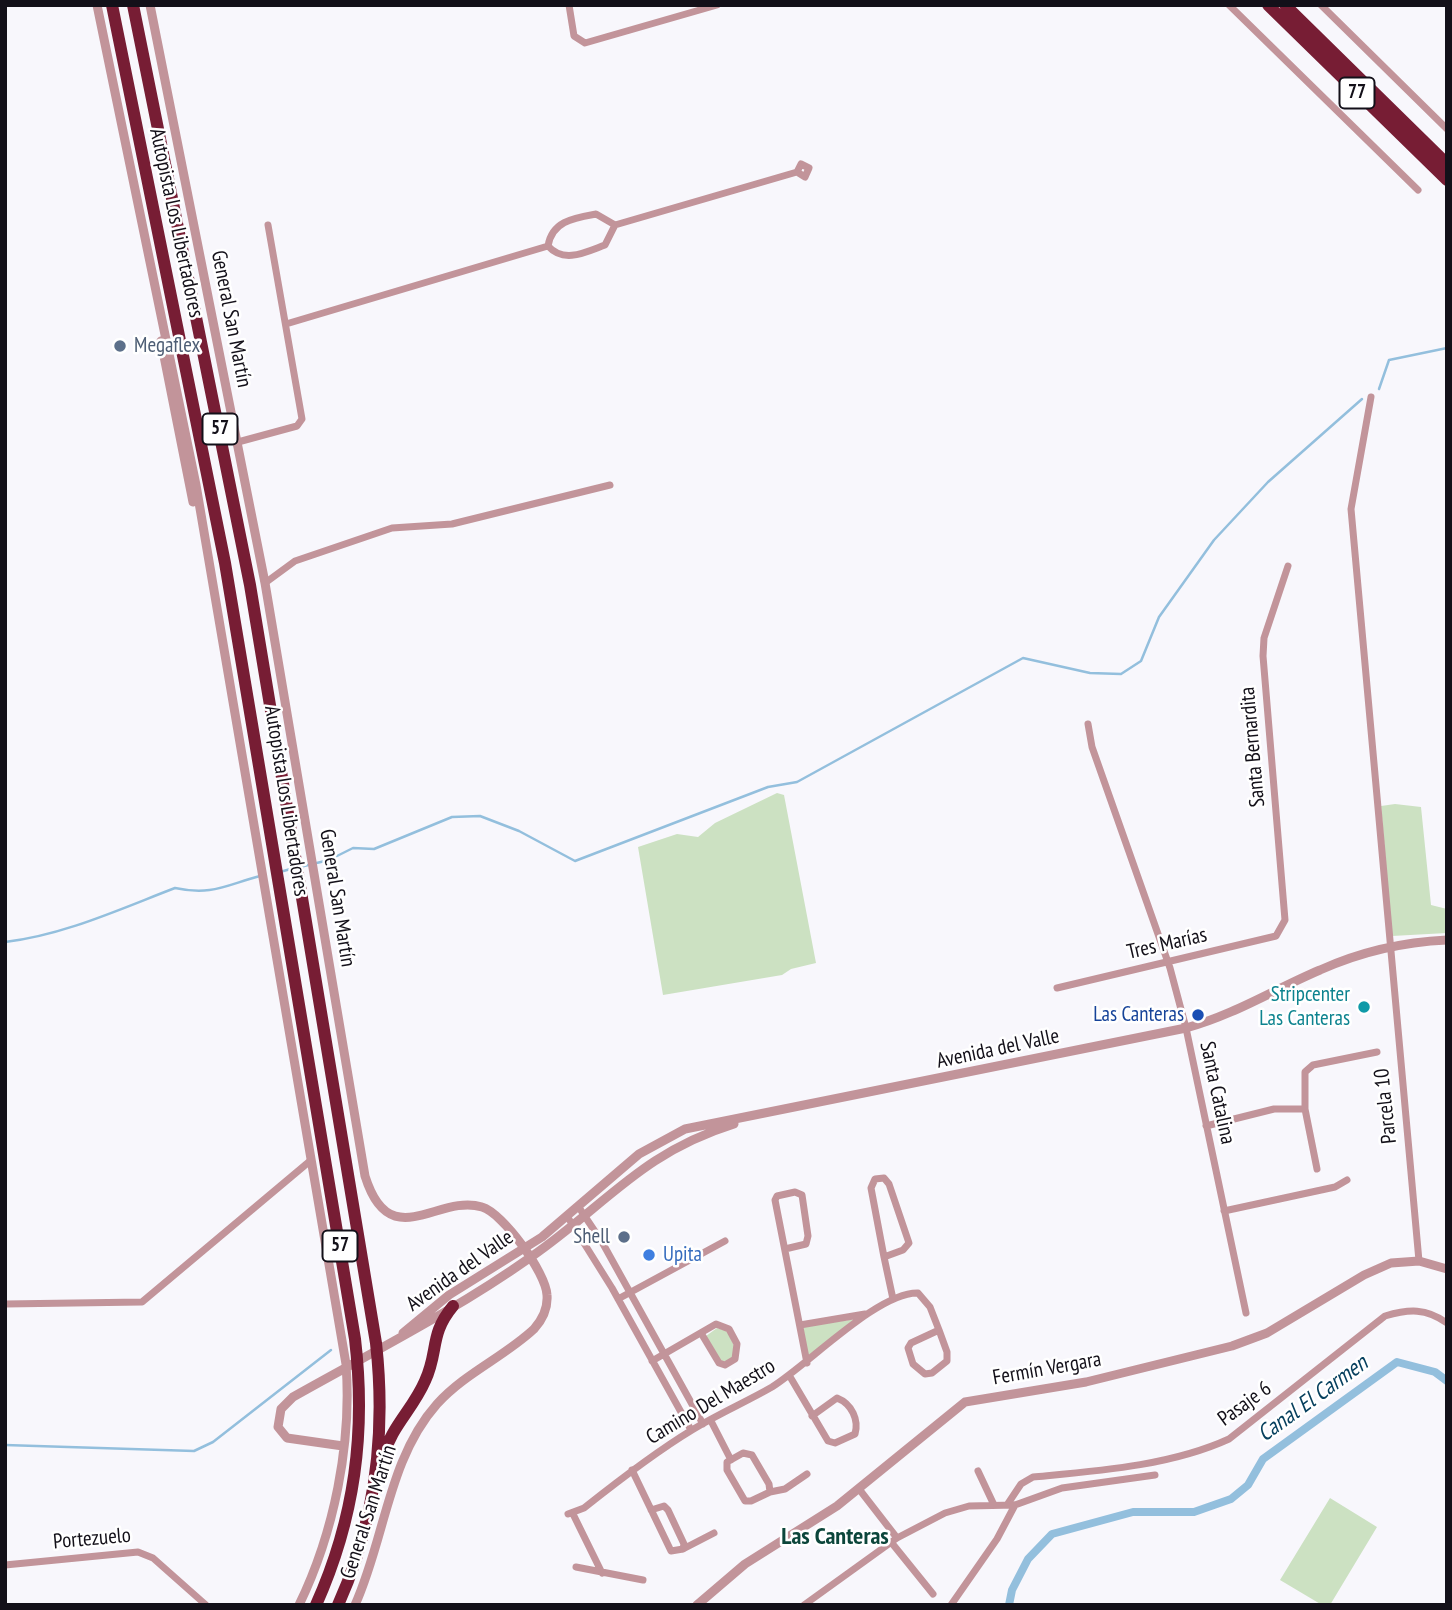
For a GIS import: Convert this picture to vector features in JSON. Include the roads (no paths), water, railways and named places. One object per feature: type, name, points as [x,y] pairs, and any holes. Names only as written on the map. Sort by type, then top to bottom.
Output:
[{"type":"highway","name":"Autopista Los Libertadores","points":[[112,5],[217,518],[351,1314],[360,1396],[359,1447],[351,1502],[338,1549],[316,1605]]},
{"type":"highway","name":"Autopista Los Libertadores","points":[[133,5],[242,540],[376,1343],[380,1423],[372,1498],[359,1552],[338,1605]]},
{"type":"highway","name":"77","points":[[1268,5],[1447,180]]},
{"type":"highway","name":"77","points":[[1285,5],[1447,164]]},
{"type":"highway","points":[[372,1498],[387,1443],[424,1384],[437,1330],[453,1306]]},
{"type":"street","name":"General San Martín","points":[[97,5],[204,536],[345,1364],[342,1446],[328,1528],[299,1605]]},
{"type":"street","name":"General San Martín","points":[[150,5],[265,583],[364,1170],[373,1195],[387,1210],[408,1218],[461,1205],[484,1207],[501,1219],[530,1258],[546,1287],[543,1315],[529,1334],[448,1392],[421,1425],[400,1464],[375,1554],[355,1605]]},
{"type":"street","points":[[569,5],[574,36],[585,43],[717,5]]},
{"type":"street","points":[[1229,5],[1418,190]]},
{"type":"street","points":[[1321,5],[1447,130]]},
{"type":"street","points":[[548,246],[560,256],[569,257],[605,245],[615,225],[797,172]]},
{"type":"street","points":[[548,246],[553,229],[563,222],[600,215],[615,225]]},
{"type":"street","points":[[238,442],[297,426],[301,422],[268,225]]},
{"type":"street","points":[[286,324],[548,246]]},
{"type":"street","name":"Parcela 10","points":[[1371,397],[1351,509],[1419,1261]]},
{"type":"street","points":[[265,583],[295,561],[392,528],[452,524],[610,485]]},
{"type":"street","name":"Santa Bernardita","points":[[1283,929],[1285,920],[1263,656],[1264,638],[1288,566]]},
{"type":"street","name":"Santa Catalina","points":[[1088,724],[1092,747],[1168,962],[1186,1028],[1246,1313]]},
{"type":"street","name":"Tres Marías","points":[[1057,988],[1276,936],[1283,929]]},
{"type":"street","name":"Avenida del Valle","points":[[399,1336],[449,1295],[523,1248],[567,1216],[639,1154],[662,1140],[698,1126],[1186,1028],[1238,1011],[1337,963],[1389,947],[1447,940]]},
{"type":"street","points":[[1317,1169],[1305,1109],[1304,1076],[1308,1067],[1377,1052]]},
{"type":"street","points":[[1206,1126],[1274,1109],[1305,1109]]},
{"type":"street","name":"Avenida del Valle","points":[[342,1446],[294,1441],[281,1433],[278,1423],[281,1409],[289,1401],[530,1258],[574,1225],[626,1179],[660,1155],[691,1139],[752,1117]]},
{"type":"street","points":[[5,1304],[142,1302],[310,1161]]},
{"type":"street","points":[[884,1257],[903,1250],[909,1243],[889,1184],[879,1177],[872,1182],[871,1188],[884,1257],[893,1299],[907,1293],[918,1293],[930,1307],[939,1330],[947,1352],[947,1361],[932,1373],[925,1374],[913,1364],[908,1349],[911,1343],[939,1330]]},
{"type":"street","points":[[1224,1211],[1335,1187],[1347,1180]]},
{"type":"street","points":[[785,1249],[806,1244],[808,1236],[802,1195],[795,1192],[777,1196],[775,1200],[807,1363]]},
{"type":"street","points":[[578,1206],[602,1242],[664,1354],[732,1460]]},
{"type":"street","points":[[567,1216],[618,1299],[691,1430]]},
{"type":"street","points":[[618,1299],[724,1241]]},
{"type":"street","name":"Fermín Vergara","points":[[697,1605],[744,1564],[827,1513],[859,1489],[965,1402],[1086,1382],[1232,1346],[1277,1328],[1373,1270],[1401,1261],[1419,1261],[1447,1269]]},
{"type":"street","name":"Camino Del Maestro","points":[[602,1573],[570,1514],[584,1508],[632,1470],[691,1430],[789,1375],[868,1314],[893,1299]]},
{"type":"street","name":"Pasaje 6","points":[[951,1605],[997,1539],[1021,1484],[1032,1477],[1163,1458],[1213,1446],[1229,1439],[1385,1315],[1408,1310],[1426,1311],[1447,1323]]},
{"type":"street","name":"Camino Del Maestro","points":[[800,1325],[868,1314]]},
{"type":"street","points":[[652,1361],[716,1324],[729,1329],[737,1344],[735,1359],[725,1365],[719,1363],[701,1333]]},
{"type":"street","points":[[789,1375],[812,1416],[828,1441],[835,1443],[855,1434],[856,1421],[844,1400],[837,1398],[812,1416]]},
{"type":"street","points":[[770,1492],[769,1484],[752,1455],[743,1453],[727,1462],[727,1470],[744,1501],[751,1502],[770,1492],[785,1489],[807,1474]]},
{"type":"street","points":[[632,1470],[671,1551],[683,1549],[714,1533]]},
{"type":"street","points":[[978,1471],[994,1505]]},
{"type":"street","points":[[804,1605],[894,1540],[957,1509],[1011,1505],[1062,1488],[1155,1475]]},
{"type":"street","points":[[859,1489],[933,1594]]},
{"type":"street","points":[[651,1510],[664,1506],[668,1510],[684,1544],[683,1549]]},
{"type":"street","name":"Portezuelo","points":[[6,1566],[138,1552],[153,1558],[206,1605]]},
{"type":"street","points":[[576,1567],[643,1580]]},
{"type":"waterway","points":[[1379,389],[1389,360],[1447,348]]},
{"type":"waterway","points":[[300,867],[329,860],[353,848],[374,849],[452,817],[480,816],[519,831],[575,861],[768,787],[797,782],[1023,658],[1090,673],[1121,674],[1141,661],[1159,617],[1214,540],[1268,482],[1362,399]]},
{"type":"waterway","points":[[280,872],[294,868]]},
{"type":"waterway","points":[[5,942],[49,934],[175,888],[209,890],[260,876]]},
{"type":"waterway","points":[[5,1445],[194,1451],[213,1442],[331,1350]]},
{"type":"waterway","name":"Canal El Carmen","points":[[1009,1605],[1012,1590],[1028,1559],[1052,1534],[1133,1512],[1194,1512],[1231,1499],[1248,1485],[1263,1459],[1397,1362],[1435,1372],[1447,1381]]},
{"type":"place","name":"Megaflex","points":[[120,346]]},
{"type":"place","name":"Stripcenter Las Canteras","points":[[1364,1007]]},
{"type":"place","name":"Las Canteras","points":[[1198,1015]]},
{"type":"place","name":"Shell","points":[[624,1237]]},
{"type":"place","name":"Upita","points":[[649,1255]]},
{"type":"district","name":"Las Canteras","points":[[835,1537]]}]
